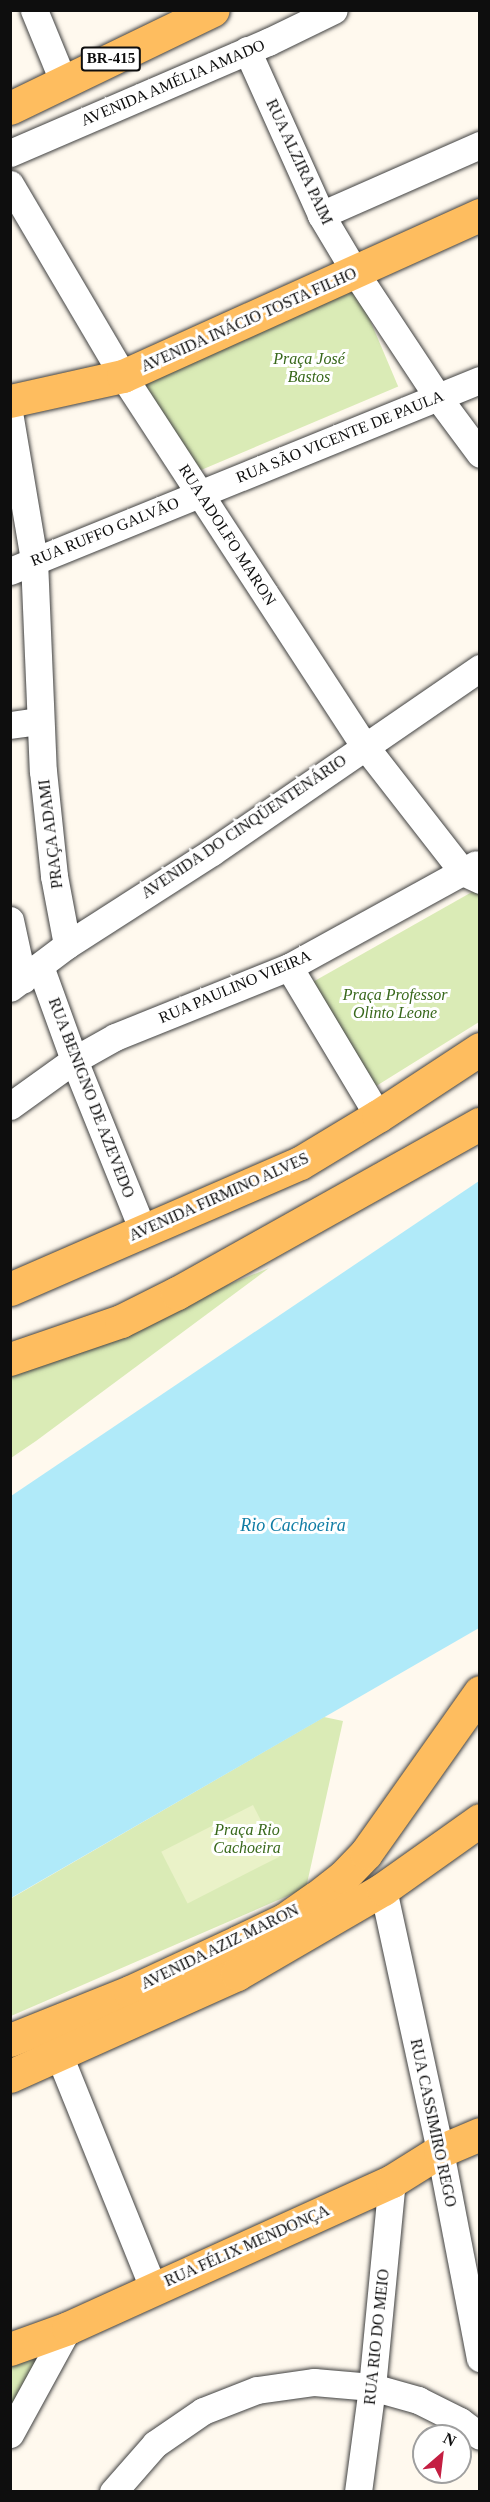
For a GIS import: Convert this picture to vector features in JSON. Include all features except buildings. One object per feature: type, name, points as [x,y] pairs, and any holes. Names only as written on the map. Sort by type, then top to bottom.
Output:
[{"type":"main road","name":"BR-415","points":[[10,108],[213,10]]},
{"type":"main road","name":"AVENIDA INÁCIO TOSTA FILHO","points":[[10,401],[123,376],[480,214]]},
{"type":"main road","name":"AVENIDA FIRMINO ALVES","points":[[10,1289],[192,1212],[300,1163],[378,1116],[480,1049]]},
{"type":"main road","points":[[10,1359],[121,1321],[254,1252],[480,1124]]},
{"type":"main road","name":"AVENIDA AZIZ MARON","points":[[10,2040],[129,1992],[227,1947],[284,1920],[316,1898],[343,1877],[366,1854],[480,1692]]},
{"type":"main road","name":"AVENIDA AZIZ MARON","points":[[10,2076],[237,1974],[383,1889],[480,1820]]},
{"type":"main road","name":"RUA FÉLIX MENDONÇA","points":[[10,2349],[68,2328],[392,2181],[440,2151],[480,2134]]},
{"type":"street","points":[[34,10],[64,83]]},
{"type":"street","name":"AVENIDA AMÉLIA AMADO","points":[[10,153],[334,10]]},
{"type":"street","name":"RUA ALZIRA PAIM","points":[[247,50],[321,214],[355,272]]},
{"type":"street","points":[[321,214],[480,145]]},
{"type":"street","name":"RUA ADOLFO MARON","points":[[10,184],[123,376],[364,745],[474,872]]},
{"type":"street","points":[[355,272],[437,396],[480,454]]},
{"type":"street","name":"RUA SÃO VICENTE DE PAULA","points":[[200,494],[480,380]]},
{"type":"street","name":"PRAÇA ADAMI","points":[[10,418],[22,565],[40,722],[54,876],[68,945]]},
{"type":"street","name":"RUA RUFFO GALVÃO","points":[[22,565],[200,494]]},
{"type":"street","name":"AVENIDA DO CINQÜENTENÁRIO","points":[[24,978],[68,945],[212,852],[364,745],[480,668]]},
{"type":"street","points":[[10,725],[40,722]]},
{"type":"street","name":"RUA PAULINO VIEIRA","points":[[10,1106],[74,1060],[115,1037],[289,967],[474,872]]},
{"type":"street","points":[[10,920],[24,978]]},
{"type":"street","points":[[289,967],[378,1116]]},
{"type":"street","name":"RUA BENIGNO DE AZEVEDO","points":[[24,978],[74,1060],[143,1231]]},
{"type":"street","name":"RUA CASSIMIRO REGO","points":[[383,1889],[440,2151],[480,2358]]},
{"type":"street","points":[[59,2055],[153,2288]]},
{"type":"street","name":"RUA RIO DO MEIO","points":[[358,2492],[372,2387],[392,2181]]},
{"type":"street","points":[[10,2434],[68,2328]]},
{"type":"street","points":[[113,2492],[155,2444],[203,2411],[257,2390],[314,2382],[372,2387],[418,2400],[460,2421],[480,2436]]},
{"type":"green space","name":"Praça José Bastos","points":[[356,287],[398,386],[185,477],[142,378]]},
{"type":"green space","name":"Praça Professor Olinto Leone","points":[[479,888],[479,1022],[373,1088],[311,983]]},
{"type":"green space","points":[[269,1268],[36,1441],[11,1458],[11,1374]]},
{"type":"green space","name":"Praça Rio Cachoeira","points":[[324,1717],[343,1721],[306,1888],[11,2016],[10,1899]]},
{"type":"green space","points":[[253,1805],[279,1857],[188,1903],[161,1852]]},
{"type":"green space","points":[[47,2346],[11,2413],[11,2361]]},
{"type":"water","name":"Rio Cachoeira","points":[[479,1181],[479,1628],[11,1898],[11,1496]]}]
